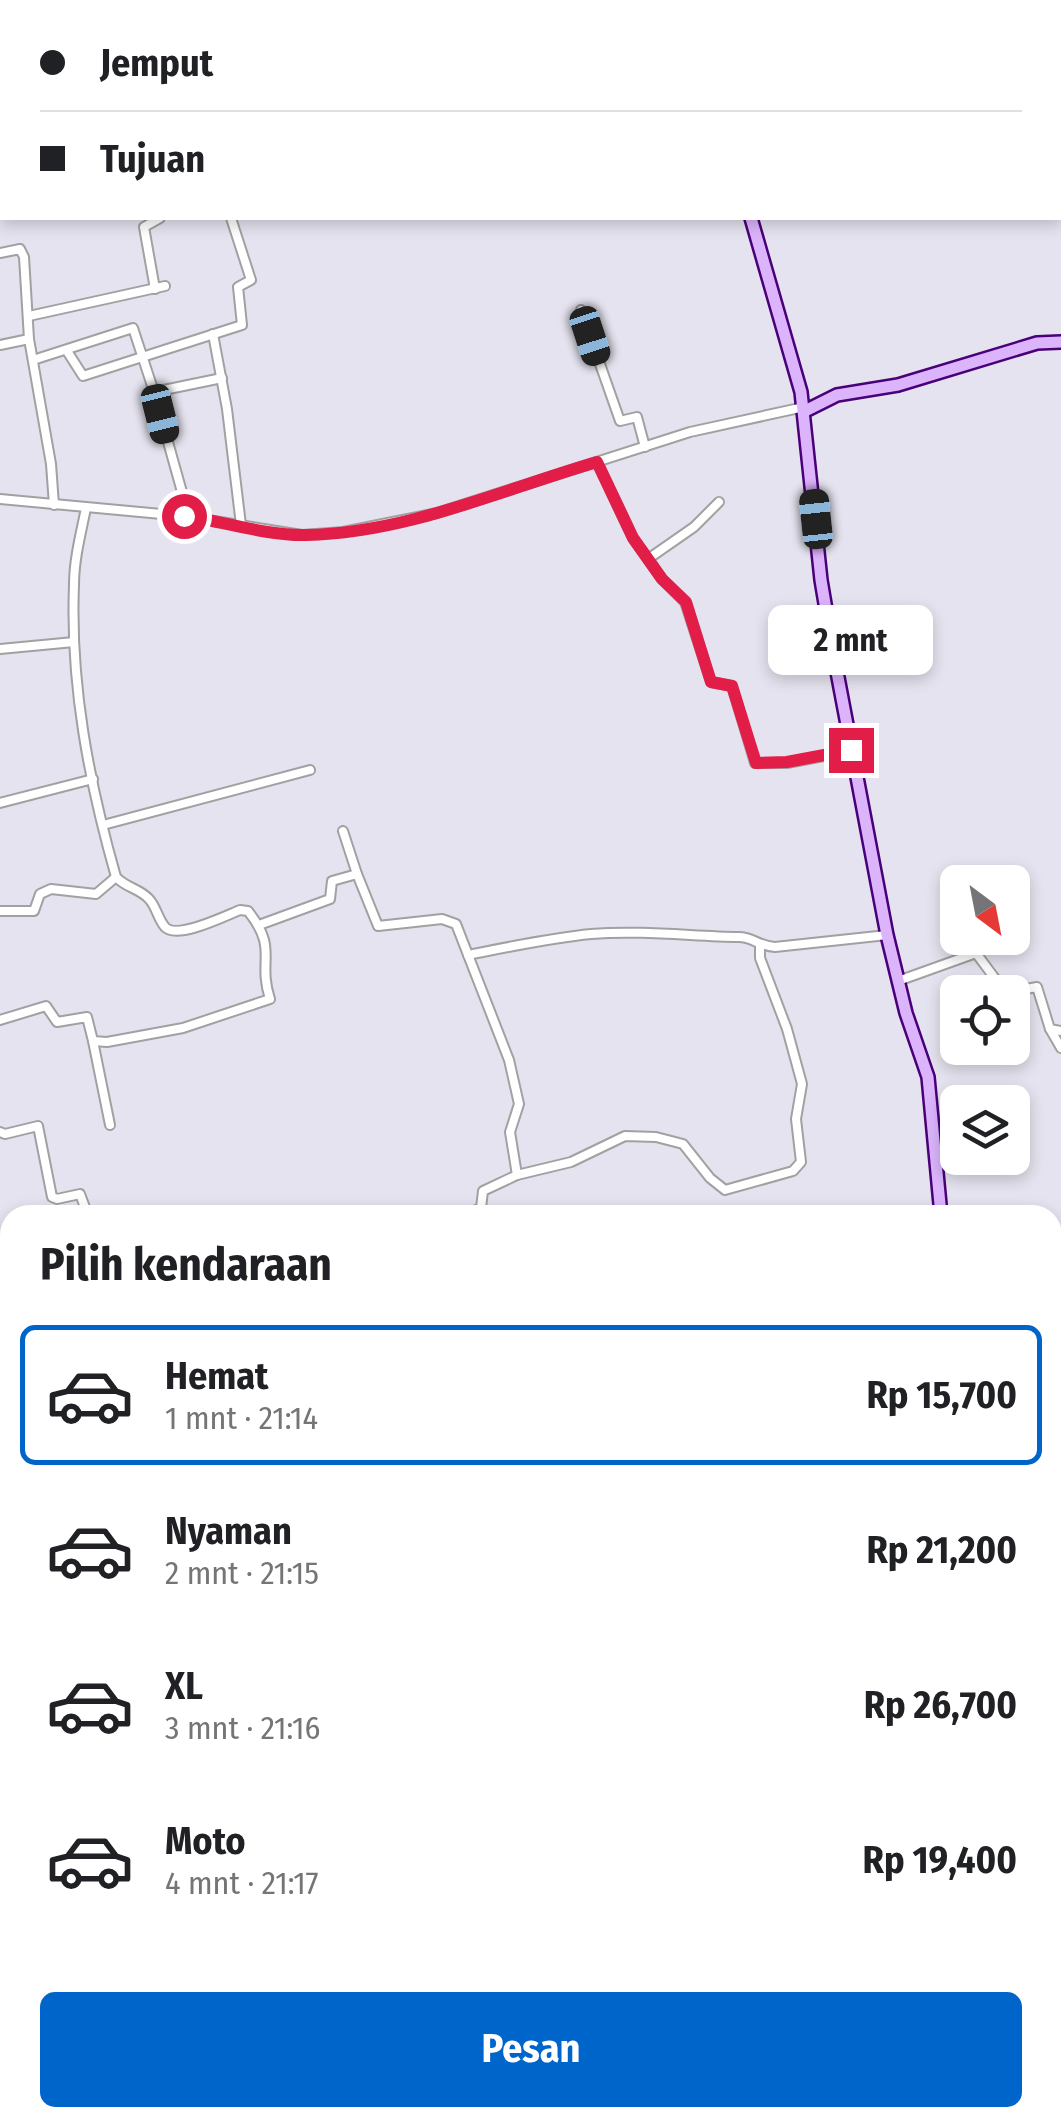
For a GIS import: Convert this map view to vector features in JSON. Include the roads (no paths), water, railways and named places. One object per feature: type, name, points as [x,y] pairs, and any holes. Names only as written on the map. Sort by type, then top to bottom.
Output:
[{"type":"street","points":[[29,316],[160,287],[144,227],[156,220]]},
{"type":"street","points":[[67,351],[83,376],[242,324],[238,287],[251,281],[232,220]]},
{"type":"street","points":[[752,220],[804,409],[821,580],[886,936],[928,1077],[940,1205]]},
{"type":"street","points":[[0,253],[13,249],[23,252],[29,339],[54,506]]},
{"type":"street","points":[[581,310],[620,421],[637,417],[645,447]]},
{"type":"street","points":[[33,360],[133,328],[189,517]]},
{"type":"street","points":[[213,334],[241,525]]},
{"type":"street","points":[[0,345],[29,339]]},
{"type":"street","points":[[0,500],[189,517],[302,535],[375,527],[478,501],[690,432],[804,409],[843,393],[898,386],[1016,348],[1061,342]]},
{"type":"street","points":[[154,392],[222,378]]},
{"type":"street","points":[[597,462],[633,538],[672,592],[686,602],[711,682],[732,686],[756,763],[787,762],[851,750]]},
{"type":"street","points":[[648,560],[719,502]]},
{"type":"street","points":[[86,508],[74,583],[74,642],[92,778],[116,877],[150,899],[164,926],[173,932],[244,910],[259,925],[268,946],[264,974],[269,1002],[234,1009],[183,1028],[93,1041]]},
{"type":"street","points":[[0,649],[74,642]]},
{"type":"street","points":[[102,825],[310,770]]},
{"type":"street","points":[[0,802],[92,778]]},
{"type":"street","points":[[343,831],[378,926],[442,919],[452,921],[458,929],[509,1060],[518,1104],[510,1132],[517,1175]]},
{"type":"street","points":[[259,925],[330,899],[332,881],[358,874]]},
{"type":"street","points":[[0,911],[34,912],[40,894],[51,889],[96,894],[116,877]]},
{"type":"street","points":[[468,955],[592,934],[745,937],[760,946],[886,936]]},
{"type":"street","points":[[482,1205],[485,1188],[517,1175],[571,1162],[633,1135],[683,1144],[725,1190],[796,1170],[801,1162],[796,1120],[802,1084],[788,1029],[760,958],[760,946]]},
{"type":"street","points":[[898,981],[976,953],[993,975]]},
{"type":"street","points":[[1030,986],[1037,987],[1050,1029],[1061,1048]]},
{"type":"street","points":[[0,1020],[46,1006],[57,1022],[87,1017],[110,1126]]},
{"type":"street","points":[[1050,1029],[1061,1030]]},
{"type":"street","points":[[0,1132],[38,1126],[52,1196],[57,1199],[80,1194],[84,1205]]},
{"type":"street","points":[[936,1163],[940,1161]]}]
